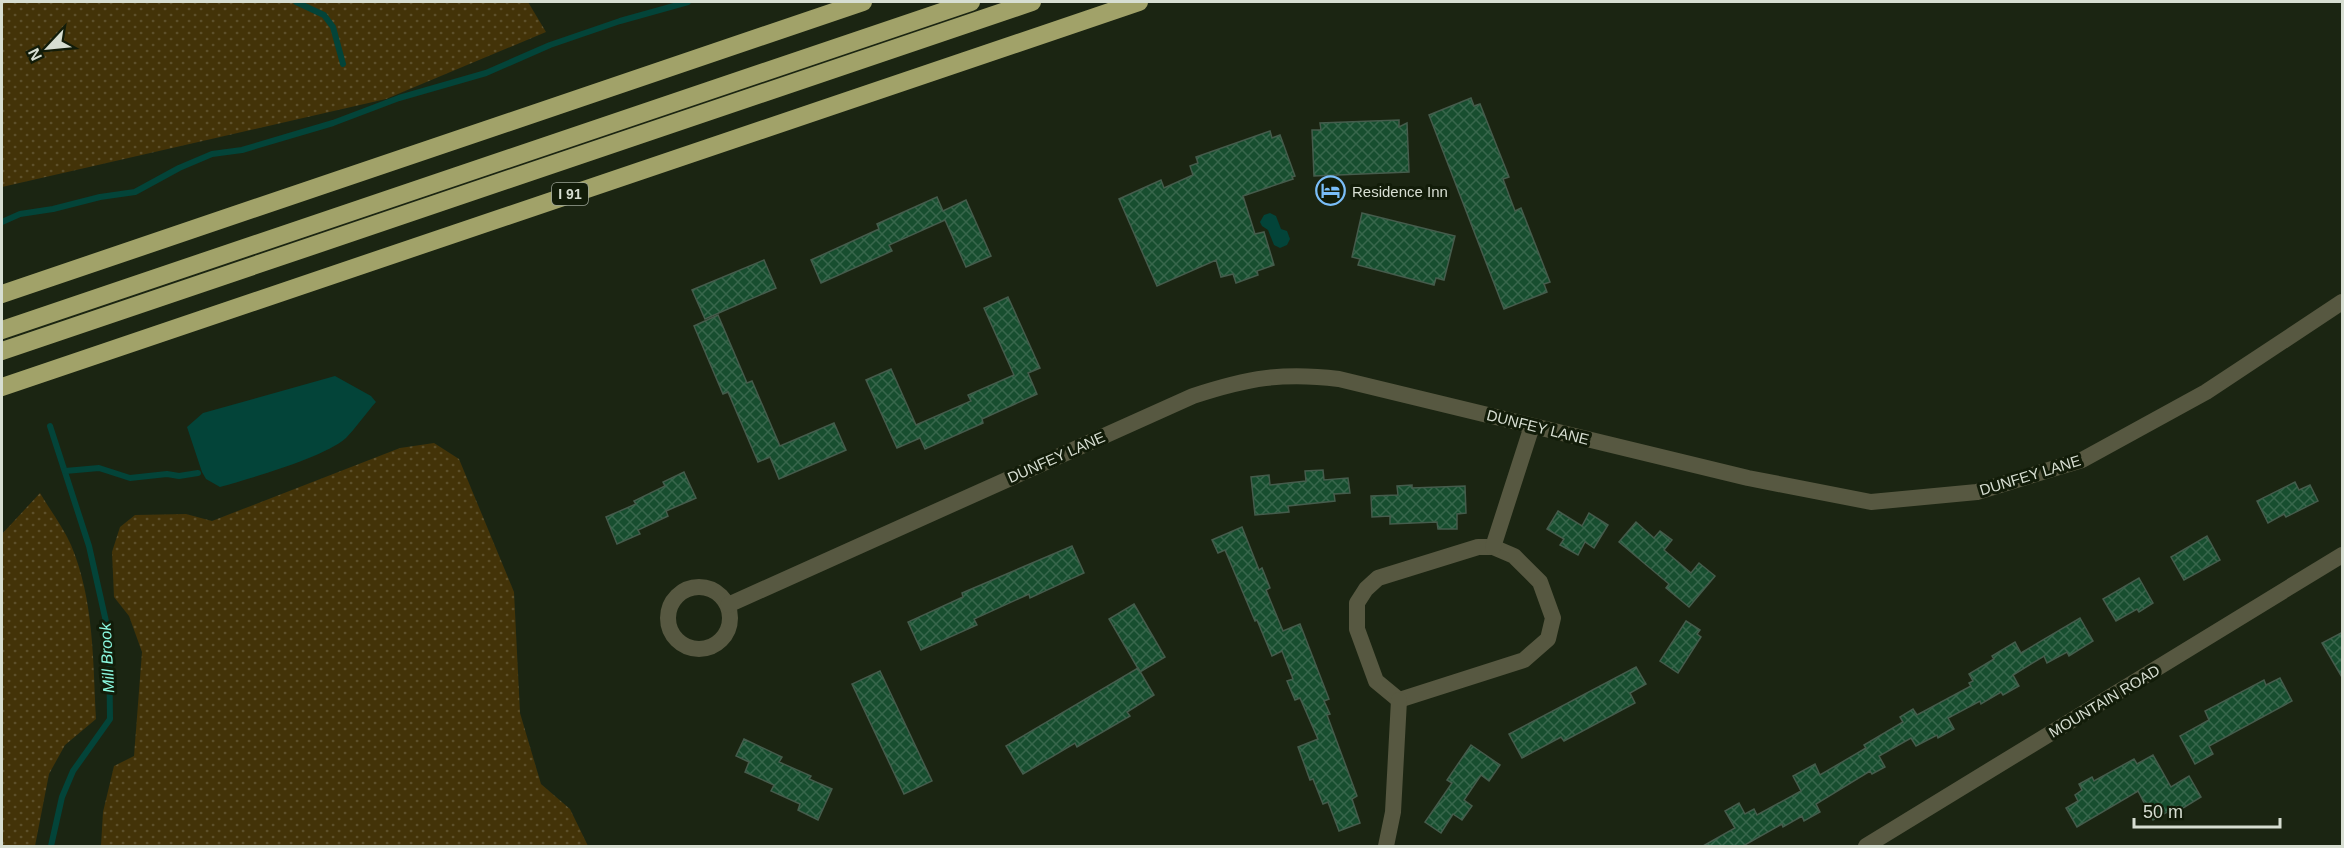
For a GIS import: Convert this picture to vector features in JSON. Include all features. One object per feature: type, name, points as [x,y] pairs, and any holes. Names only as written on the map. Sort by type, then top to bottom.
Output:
[{"type":"highway","points":[[2,294],[863,2]]},
{"type":"highway","points":[[2,330],[971,2]]},
{"type":"highway","points":[[2,351],[1032,2]]},
{"type":"highway","name":"I 91","points":[[2,387],[1139,2]]},
{"type":"street","name":"DUNFEY LANE","points":[[728,605],[1193,396],[1234,382],[1290,375],[1339,379],[1748,478],[1871,502],[1977,492],[2082,460],[2206,392],[2343,302]]},
{"type":"street","points":[[1493,547],[1532,426]]},
{"type":"street","points":[[1478,547],[1493,547],[1514,556],[1540,582],[1553,618],[1548,639],[1524,660],[1399,700],[1376,681],[1357,629],[1357,603],[1366,589],[1378,578],[1478,547]]},
{"type":"street","name":"MOUNTAIN ROAD","points":[[1866,846],[2343,555]]},
{"type":"street","points":[[1386,846],[1393,812],[1399,700]]},
{"type":"shaded area","points":[[2,2],[528,2],[546,32],[386,99],[2,187]]},
{"type":"shaded area","points":[[434,443],[459,459],[514,592],[520,713],[541,784],[570,809],[588,846],[101,846],[103,812],[114,766],[134,756],[142,652],[129,616],[114,597],[112,552],[120,527],[135,515],[186,514],[212,521],[400,448]]},
{"type":"shaded area","points":[[40,493],[71,545],[79,566],[91,630],[96,719],[65,745],[49,774],[35,846],[2,846],[2,534]]},
{"type":"water","points":[[1270,213],[1276,216],[1281,229],[1287,231],[1290,239],[1287,245],[1280,248],[1274,245],[1268,230],[1260,222],[1264,215]]},
{"type":"water","points":[[335,376],[371,396],[376,402],[346,438],[304,460],[220,487],[206,479],[187,427],[203,413]]},
{"type":"building","points":[[1471,98],[1474,106],[1480,104],[1509,177],[1503,179],[1515,211],[1521,208],[1550,282],[1544,284],[1547,292],[1504,309],[1429,115]]},
{"type":"building","points":[[1399,120],[1399,127],[1407,123],[1409,172],[1314,176],[1312,130],[1321,130],[1320,123]]},
{"type":"building","points":[[1270,131],[1272,138],[1280,135],[1295,176],[1292,177],[1293,179],[1243,196],[1255,234],[1264,232],[1274,265],[1257,271],[1258,275],[1236,283],[1233,274],[1221,277],[1216,260],[1157,286],[1119,199],[1161,180],[1164,188],[1193,175],[1190,166],[1198,163],[1196,157]]},
{"type":"building","points":[[937,197],[943,211],[966,200],[991,256],[966,267],[945,220],[889,245],[892,251],[821,283],[811,260],[879,229],[877,224]]},
{"type":"building","points":[[1362,213],[1455,236],[1444,280],[1436,278],[1434,285],[1358,265],[1360,259],[1352,257]]},
{"type":"building","points":[[764,260],[776,288],[705,319],[692,290]]},
{"type":"building","points":[[1008,297],[1040,368],[1028,373],[1037,394],[982,419],[983,423],[925,449],[920,438],[897,448],[866,380],[891,369],[916,425],[971,401],[968,395],[1014,375],[984,308]]},
{"type":"building","points":[[718,315],[747,383],[752,381],[780,446],[834,423],[846,450],[779,479],[770,457],[758,462],[728,392],[723,394],[694,326]]},
{"type":"building","points":[[1323,470],[1324,480],[1348,478],[1350,493],[1334,494],[1335,501],[1288,506],[1289,512],[1255,515],[1251,477],[1269,475],[1270,485],[1306,481],[1305,471]]},
{"type":"building","points":[[684,472],[696,498],[666,511],[668,516],[638,530],[640,534],[617,544],[606,517],[636,504],[634,501],[665,486],[663,482]]},
{"type":"building","points":[[2295,482],[2299,490],[2310,485],[2318,501],[2268,523],[2257,501]]},
{"type":"building","points":[[1412,485],[1412,488],[1465,486],[1466,513],[1457,514],[1457,529],[1438,529],[1437,522],[1390,524],[1390,516],[1372,517],[1371,496],[1398,495],[1397,486]]},
{"type":"building","points":[[1558,511],[1582,526],[1589,513],[1608,525],[1594,548],[1585,542],[1578,555],[1560,545],[1564,539],[1547,529]]},
{"type":"building","points":[[1636,522],[1654,538],[1660,531],[1672,540],[1664,550],[1691,573],[1699,563],[1715,576],[1689,607],[1666,588],[1669,584],[1619,542]]},
{"type":"building","points":[[1242,527],[1259,570],[1262,568],[1270,588],[1266,590],[1283,631],[1300,624],[1329,699],[1324,701],[1330,714],[1327,715],[1357,796],[1352,799],[1360,823],[1339,831],[1328,802],[1323,804],[1313,779],[1310,780],[1298,747],[1318,739],[1300,698],[1295,700],[1287,681],[1293,679],[1282,651],[1272,656],[1225,550],[1218,553],[1212,540]]},
{"type":"building","points":[[2207,536],[2220,560],[2184,580],[2171,557]]},
{"type":"building","points":[[1072,546],[1084,573],[1030,598],[1029,594],[974,619],[977,625],[921,650],[908,622],[963,597],[962,593]]},
{"type":"building","points":[[2139,578],[2153,603],[2139,612],[2137,609],[2116,621],[2103,599]]},
{"type":"building","points":[[1134,604],[1165,657],[1140,672],[1109,619]]},
{"type":"building","points":[[2080,618],[2093,641],[2069,656],[2067,652],[2047,663],[2044,656],[2013,675],[2019,686],[2003,695],[2001,692],[1981,704],[1980,701],[1948,718],[1954,729],[1938,738],[1937,735],[1916,746],[1911,738],[1879,756],[1885,767],[1872,774],[1870,771],[1816,804],[1820,812],[1804,821],[1802,816],[1783,827],[1782,824],[1743,846],[1703,846],[1735,828],[1725,811],[1739,803],[1745,814],[1754,809],[1757,815],[1801,791],[1793,776],[1815,764],[1820,775],[1866,748],[1864,745],[1903,722],[1900,717],[1913,709],[1917,715],[1971,686],[1969,683],[1973,681],[1969,674],[1994,659],[1992,656],[2015,642],[2021,653]]},
{"type":"building","points":[[1686,621],[1700,630],[1697,634],[1701,637],[1678,673],[1660,661]]},
{"type":"building","points":[[2343,632],[2343,679],[2322,643]]},
{"type":"building","points":[[1636,667],[1646,684],[1630,693],[1635,703],[1564,741],[1561,737],[1522,758],[1509,734]]},
{"type":"building","points":[[1138,668],[1154,695],[1127,712],[1130,716],[1077,747],[1075,743],[1023,774],[1006,746]]},
{"type":"building","points":[[880,671],[932,781],[904,794],[852,684]]},
{"type":"building","points":[[2280,678],[2292,701],[2209,746],[2213,754],[2195,764],[2180,736],[2209,720],[2205,711],[2264,680],[2266,685]]},
{"type":"building","points":[[744,739],[782,757],[779,762],[811,776],[809,779],[832,789],[818,820],[798,810],[800,804],[771,791],[774,785],[745,772],[749,762],[736,756]]},
{"type":"building","points":[[1471,745],[1500,765],[1489,781],[1481,775],[1464,800],[1472,806],[1462,820],[1453,814],[1441,833],[1425,822],[1452,783],[1447,780]]},
{"type":"building","points":[[2153,755],[2171,787],[2189,776],[2201,797],[2180,810],[2178,806],[2153,820],[2138,791],[2077,827],[2066,808],[2078,801],[2075,795],[2082,790],[2079,784],[2092,777],[2094,781],[2134,759],[2137,764]]},
{"type":"waterway","points":[[296,2],[324,15],[333,27],[343,64]]},
{"type":"waterway","points":[[2,222],[20,214],[135,192],[179,168],[212,154],[242,150],[333,123],[399,98],[486,73],[550,45],[620,21],[688,2]]},
{"type":"waterway","name":"Mill Brook","points":[[50,426],[89,546],[109,635],[110,719],[73,771],[62,797],[51,846]]},
{"type":"waterway","points":[[65,471],[99,468],[130,478],[198,473]]},
{"type":"place","name":"Residence Inn","points":[[1331,191]]}]
